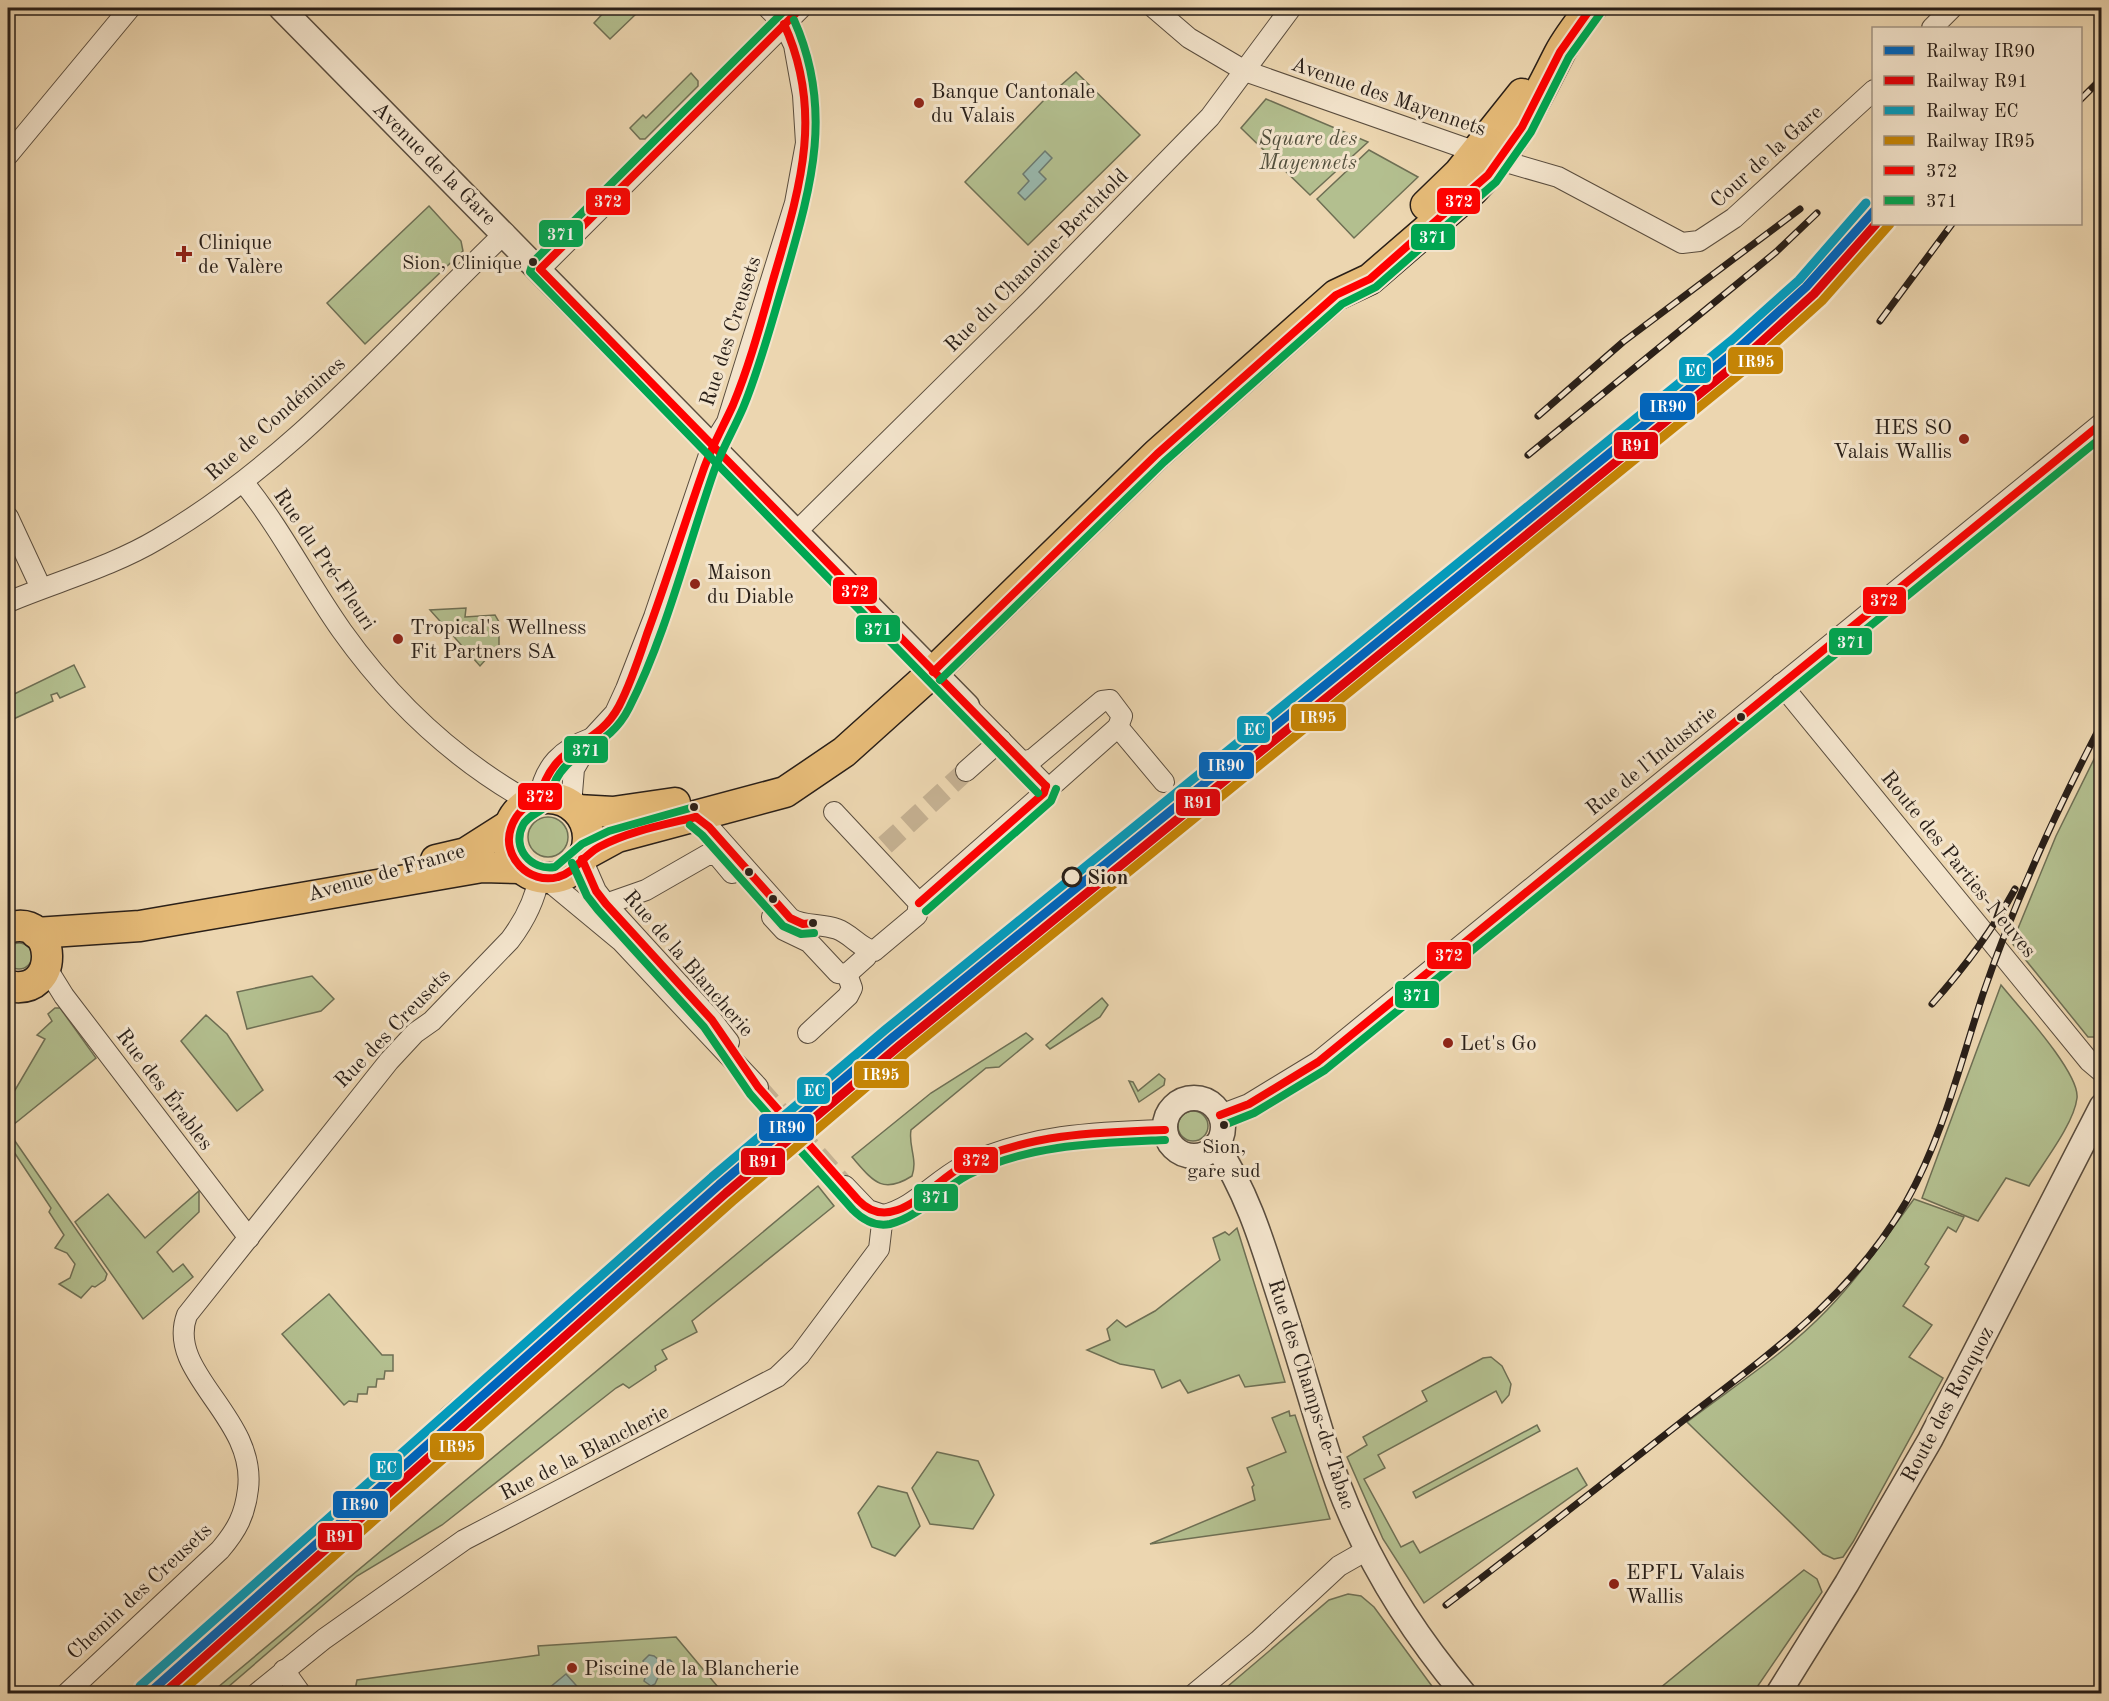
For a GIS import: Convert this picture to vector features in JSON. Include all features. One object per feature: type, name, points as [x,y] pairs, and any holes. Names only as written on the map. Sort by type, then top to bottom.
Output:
[{"type":"main road","points":[[814,770],[762,786],[631,811],[598,813],[574,807],[558,799],[534,800],[518,812],[510,825],[508,838],[510,851],[535,874],[568,873],[583,857],[617,837],[702,822],[785,792],[843,752],[933,672],[1157,454],[1336,296],[1370,279],[1473,190],[1488,156],[1531,81],[1560,52],[1591,8]]},
{"type":"main road","points":[[574,807],[584,819],[588,834],[583,857]]},
{"type":"main road","name":"Avenue de France","points":[[291,899],[466,853],[510,825]]},
{"type":"main road","name":"Avenue de France","points":[[17,926],[140,926],[291,899],[397,884],[482,867],[535,874]]},
{"type":"main road","points":[[17,926],[46,945],[46,966]]},
{"type":"main road","name":"Avenue de France","points":[[8,986],[28,985],[39,978],[46,966],[76,950],[140,926]]},
{"type":"street","points":[[8,155],[130,8]]},
{"type":"street","name":"Avenue de la Gare","points":[[280,8],[505,232],[967,706]]},
{"type":"street","points":[[768,8],[784,24]]},
{"type":"street","points":[[540,269],[801,8]]},
{"type":"street","name":"Avenue des Mayennets","points":[[1154,8],[1189,38],[1245,71],[1488,156],[1558,177],[1682,243]]},
{"type":"street","name":"Rue du Chanoine-Berchtold","points":[[796,532],[1030,301],[1210,117],[1291,8]]},
{"type":"street","points":[[1933,27],[1952,8]]},
{"type":"street","name":"Rue des Creusets","points":[[574,807],[574,769],[592,738],[615,713],[626,689],[654,617],[712,446],[731,410],[768,298],[803,169],[806,143],[803,95],[794,45],[784,24]]},
{"type":"street","name":"Cour de la Gare","points":[[1682,243],[1699,242],[1734,218],[1872,92]]},
{"type":"street","name":"Rue de Condémines","points":[[8,602],[41,588],[93,571],[158,540],[244,483],[339,397],[505,232]]},
{"type":"street","name":"Rue de l'Industrie","points":[[1220,1115],[1249,1104],[1318,1062],[2102,423]]},
{"type":"street","name":"Rue du Pré-Fleuri","points":[[244,483],[343,632],[401,703],[462,758],[534,800]]},
{"type":"street","points":[[8,518],[41,588]]},
{"type":"street","name":"Route des Parties-Neuves","points":[[1781,684],[2089,1061],[2102,1072]]},
{"type":"street","points":[[1022,762],[1033,759],[1102,701],[1110,700],[1121,703],[1122,716],[1118,727],[1056,782],[1051,786],[1046,786]]},
{"type":"street","points":[[967,706],[1046,786]]},
{"type":"street","points":[[1118,727],[1164,782]]},
{"type":"street","name":"Rue des Creusets","points":[[534,800],[553,762],[564,752],[592,738]]},
{"type":"street","points":[[966,771],[1001,740]]},
{"type":"street","points":[[702,822],[790,918],[803,924],[815,923],[836,929],[850,935],[865,948],[874,951],[917,915],[919,903],[1044,793],[1046,786]]},
{"type":"street","points":[[834,813],[883,854],[919,903]]},
{"type":"street","points":[[606,904],[646,890],[707,855],[712,847],[702,822]]},
{"type":"street","points":[[707,855],[717,855],[784,930],[808,942],[838,973],[848,974],[866,957],[865,948]]},
{"type":"street","name":"Rue de la Blancherie","points":[[535,874],[621,941],[758,1087],[712,1020],[596,891],[583,857]]},
{"type":"street","name":"Rue des Creusets","points":[[249,1238],[270,1206],[389,1061],[415,1033],[432,1021],[510,940],[536,896],[535,874]]},
{"type":"street","name":"Rue des Érables","points":[[46,966],[64,996],[249,1238]]},
{"type":"street","points":[[808,1033],[848,996],[852,988],[848,974]]},
{"type":"street","points":[[1199,1098],[1208,1101],[1220,1115],[1222,1130],[1216,1145],[1204,1154],[1189,1155],[1173,1147],[1165,1130],[1167,1116],[1183,1100],[1199,1098]]},
{"type":"street","name":"Route des Ronquoz","points":[[1778,1694],[1847,1583],[1925,1449],[2102,1106]]},
{"type":"street","points":[[845,1186],[868,1210],[890,1213],[961,1168],[1024,1144],[1066,1136],[1165,1130]]},
{"type":"street","name":"Rue des Champs-de-Tabac","points":[[1216,1145],[1233,1170],[1253,1213],[1324,1443],[1367,1550],[1416,1632],[1464,1694]]},
{"type":"street","name":"Rue de la Blancherie","points":[[256,1694],[284,1670],[402,1582],[465,1540],[770,1382],[790,1366],[818,1332],[879,1249],[890,1213]]},
{"type":"street","name":"Chemin des Creusets","points":[[66,1694],[220,1550],[240,1523],[249,1482],[245,1451],[234,1426],[193,1367],[182,1337],[187,1315],[249,1238]]},
{"type":"street","points":[[1194,1694],[1258,1641],[1339,1566],[1367,1550]]},
{"type":"street","points":[[284,1670],[301,1694]]},
{"type":"green space","points":[[608,8],[630,8],[635,15],[610,39],[594,23]]},
{"type":"green space","points":[[1076,72],[1140,135],[1028,245],[965,182],[1044,100]]},
{"type":"green space","points":[[691,73],[698,81],[698,86],[645,139],[640,139],[630,128],[643,115],[646,118]]},
{"type":"green space","name":"Square des Mayennets","points":[[1266,99],[1368,142],[1310,195],[1241,128]]},
{"type":"green space","name":"Square des Mayennets","points":[[1369,150],[1418,177],[1354,238],[1317,199]]},
{"type":"green space","points":[[429,206],[461,241],[463,251],[365,344],[327,303]]},
{"type":"green space","points":[[466,608],[465,617],[495,615],[499,622],[499,645],[480,666],[430,610]]},
{"type":"green space","points":[[74,665],[85,687],[60,698],[57,693],[51,695],[53,701],[9,721],[8,697]]},
{"type":"green space","points":[[2101,745],[2102,1037],[2088,1037],[2012,943],[2056,836]]},
{"type":"green space","points":[[548,817],[556,818],[562,823],[567,829],[567,845],[562,851],[556,856],[548,857],[540,856],[534,851],[529,845],[528,837],[529,829],[534,823],[540,818]]},
{"type":"green space","points":[[19,943],[28,947],[32,956],[28,965],[19,969],[10,965],[6,956],[10,947]]},
{"type":"green space","points":[[312,976],[334,999],[321,1011],[247,1029],[237,992]]},
{"type":"green space","points":[[2001,985],[2059,1057],[2069,1073],[2077,1098],[2075,1108],[2064,1131],[2029,1186],[2006,1178],[1978,1221],[1922,1198]]},
{"type":"green space","points":[[1102,998],[1108,1005],[1100,1017],[1050,1049],[1046,1045]]},
{"type":"green space","points":[[55,1008],[60,1008],[96,1058],[8,1129],[8,1102],[45,1039],[37,1035],[52,1021],[48,1014]]},
{"type":"green space","points":[[206,1015],[227,1034],[263,1090],[237,1111],[181,1041]]},
{"type":"green space","points":[[1026,1033],[1033,1039],[999,1067],[986,1068],[911,1130],[914,1164],[912,1176],[902,1182],[885,1185],[872,1179],[852,1157],[931,1093]]},
{"type":"green space","points":[[1159,1074],[1165,1079],[1164,1085],[1139,1102],[1129,1081],[1133,1082],[1138,1091]]},
{"type":"green space","points":[[1193,1111],[1204,1115],[1208,1126],[1204,1137],[1193,1141],[1182,1137],[1178,1126],[1182,1115]]},
{"type":"green space","points":[[8,1131],[107,1274],[105,1280],[95,1287],[92,1286],[81,1298],[59,1284],[70,1278],[75,1264],[67,1253],[55,1248],[64,1235],[49,1212],[51,1208],[8,1143]]},
{"type":"green space","points":[[818,1186],[834,1206],[692,1321],[697,1332],[662,1350],[667,1359],[655,1366],[656,1370],[629,1388],[623,1384],[616,1388],[442,1525],[357,1576],[221,1693],[211,1693]]},
{"type":"green space","points":[[199,1191],[199,1212],[157,1252],[173,1272],[183,1264],[193,1277],[143,1319],[75,1222],[108,1194],[145,1238]]},
{"type":"green space","points":[[1914,1199],[1964,1217],[1956,1232],[1948,1227],[1925,1264],[1929,1267],[1903,1306],[1932,1325],[1909,1357],[1943,1378],[1853,1542],[1843,1557],[1834,1559],[1823,1554],[1687,1422],[1777,1355],[1811,1326],[1851,1284]]},
{"type":"green space","points":[[1237,1228],[1285,1382],[1245,1387],[1239,1375],[1188,1393],[1180,1380],[1162,1388],[1154,1370],[1120,1364],[1087,1350],[1110,1340],[1107,1329],[1117,1320],[1126,1327],[1155,1311],[1220,1260],[1213,1238],[1225,1232],[1229,1235]]},
{"type":"green space","points":[[329,1294],[382,1355],[393,1355],[393,1371],[385,1371],[384,1379],[377,1379],[376,1387],[368,1387],[367,1394],[358,1394],[357,1402],[349,1401],[344,1405],[282,1334]]},
{"type":"green space","points":[[1491,1357],[1502,1366],[1511,1384],[1509,1395],[1502,1403],[1496,1391],[1378,1455],[1385,1468],[1364,1479],[1401,1547],[1413,1541],[1420,1553],[1577,1468],[1587,1485],[1424,1603],[1383,1539],[1347,1457],[1367,1445],[1363,1437],[1427,1401],[1422,1391],[1483,1358]]},
{"type":"green space","points":[[1289,1411],[1290,1416],[1295,1415],[1330,1519],[1150,1544],[1255,1500],[1252,1487],[1254,1485],[1247,1468],[1286,1452],[1272,1418]]},
{"type":"green space","points":[[1537,1425],[1540,1431],[1416,1498],[1413,1492]]},
{"type":"green space","points":[[937,1452],[978,1461],[994,1495],[973,1529],[930,1524],[912,1488]]},
{"type":"green space","points":[[878,1486],[907,1493],[920,1526],[895,1556],[872,1547],[858,1513]]},
{"type":"green space","points":[[1804,1570],[1817,1579],[1822,1592],[1753,1693],[1654,1693]]},
{"type":"green space","points":[[1348,1594],[1361,1596],[1374,1607],[1437,1693],[1220,1693],[1329,1600]]},
{"type":"green space","name":"Piscine de la Blancherie","points":[[676,1637],[723,1693],[352,1694],[349,1690],[355,1690],[357,1680],[539,1655],[538,1646]]},
{"type":"water","points":[[1045,151],[1052,158],[1039,172],[1046,179],[1025,200],[1018,193],[1029,181],[1023,174]]},
{"type":"water","points":[[649,1655],[659,1660],[670,1660],[676,1666],[671,1674],[660,1673],[655,1684],[651,1686],[644,1681],[647,1671],[643,1661]]},
{"type":"water","points":[[566,1674],[583,1693],[543,1693]]},
{"type":"tunnel","points":[[885,845],[966,771]]},
{"type":"tunnel","points":[[758,1087],[845,1186]]},
{"type":"railway","points":[[2082,98],[2102,78]]},
{"type":"railway","points":[[1538,416],[1623,342],[1800,209]]},
{"type":"railway","points":[[1528,455],[1776,252],[1817,213]]},
{"type":"railway","points":[[1880,321],[1951,225]]},
{"type":"railway","points":[[242,1610],[443,1412],[897,1018],[1460,558],[1631,438]]},
{"type":"railway","points":[[1446,1605],[1775,1349],[1833,1297],[1884,1237],[1906,1202],[1930,1152],[1941,1126],[1983,994],[2009,924],[2068,789],[2102,723]]},
{"type":"railway","points":[[1932,1004],[1977,949],[2015,889]]},
{"type":"rail line","name":"EC","points":[[140,1686],[712,1177],[885,1030],[1732,340],[1799,280],[1866,203]]},
{"type":"rail line","name":"IR90","points":[[148,1694],[719,1185],[892,1038],[1739,348],[1806,287],[1872,213]]},
{"type":"rail line","name":"R91","points":[[163,1694],[726,1193],[899,1046],[1746,356],[1814,294],[1875,225]]},
{"type":"rail line","name":"IR95","points":[[179,1694],[733,1201],[905,1054],[1752,364],[1822,301],[1889,225]]},
{"type":"transit line","name":"371","points":[[787,8],[533,262],[530,272],[1038,793]]},
{"type":"transit line","name":"372","points":[[801,8],[540,269],[1046,786]]},
{"type":"transit line","name":"372","points":[[933,672],[1157,454],[1336,295],[1370,279],[1488,175],[1522,127],[1560,52],[1591,8]]},
{"type":"transit line","name":"371","points":[[940,680],[1164,462],[1342,304],[1376,287],[1496,182],[1531,132],[1569,57],[1600,14]]},
{"type":"transit line","name":"371","points":[[694,807],[609,831],[582,844],[555,867],[546,867],[531,862],[520,842],[523,825],[548,803],[560,773],[576,757],[613,730],[629,708],[665,623],[716,466],[755,377],[802,215],[814,151],[816,119],[813,87],[806,54],[794,20]]},
{"type":"transit line","name":"372","points":[[696,817],[646,829],[610,841],[594,850],[569,872],[558,877],[537,877],[528,872],[520,866],[510,849],[511,828],[518,814],[539,799],[554,765],[598,731],[619,706],[638,661],[706,462],[733,405],[750,359],[791,215],[804,152],[803,89],[796,57],[784,24]]},
{"type":"transit line","name":"372","points":[[1220,1115],[1249,1104],[1318,1062],[2102,423]]},
{"type":"transit line","name":"371","points":[[1224,1125],[1254,1113],[1325,1070],[2102,437]]},
{"type":"transit line","name":"372","points":[[919,903],[1044,793],[1046,786]]},
{"type":"transit line","name":"371","points":[[926,911],[1051,801],[1056,789]]},
{"type":"transit line","name":"372","points":[[696,817],[709,827],[790,918],[803,924],[813,923]]},
{"type":"transit line","name":"371","points":[[690,825],[702,835],[783,926],[801,934],[814,933]]},
{"type":"transit line","name":"372","points":[[582,859],[596,891],[606,904],[712,1020],[758,1087],[858,1200],[871,1210],[885,1213],[898,1210],[912,1203],[963,1166],[1011,1147],[1088,1134],[1165,1130]]},
{"type":"transit line","name":"371","points":[[572,863],[587,896],[704,1027],[750,1094],[853,1210],[870,1222],[885,1225],[901,1220],[921,1209],[968,1175],[1015,1157],[1089,1144],[1165,1140]]},
{"type":"place","name":"Banque Cantonale du Valais","points":[[919,103]]},
{"type":"place","name":"Clinique de Valère","points":[[184,254]]},
{"type":"place","name":"Sion, Clinique","points":[[533,262]]},
{"type":"place","name":"HES SO Valais Wallis","points":[[1964,439]]},
{"type":"place","name":"Maison du Diable","points":[[695,584]]},
{"type":"place","name":"Tropical's Wellness Fit Partners SA","points":[[398,639]]},
{"type":"place","name":"Sion","points":[[1072,877]]},
{"type":"place","name":"Let's Go","points":[[1448,1043]]},
{"type":"place","name":"Sion, gare sud","points":[[1224,1125]]},
{"type":"place","name":"EPFL Valais Wallis","points":[[1614,1584]]},
{"type":"place","name":"Piscine de la Blancherie","points":[[572,1668]]}]
